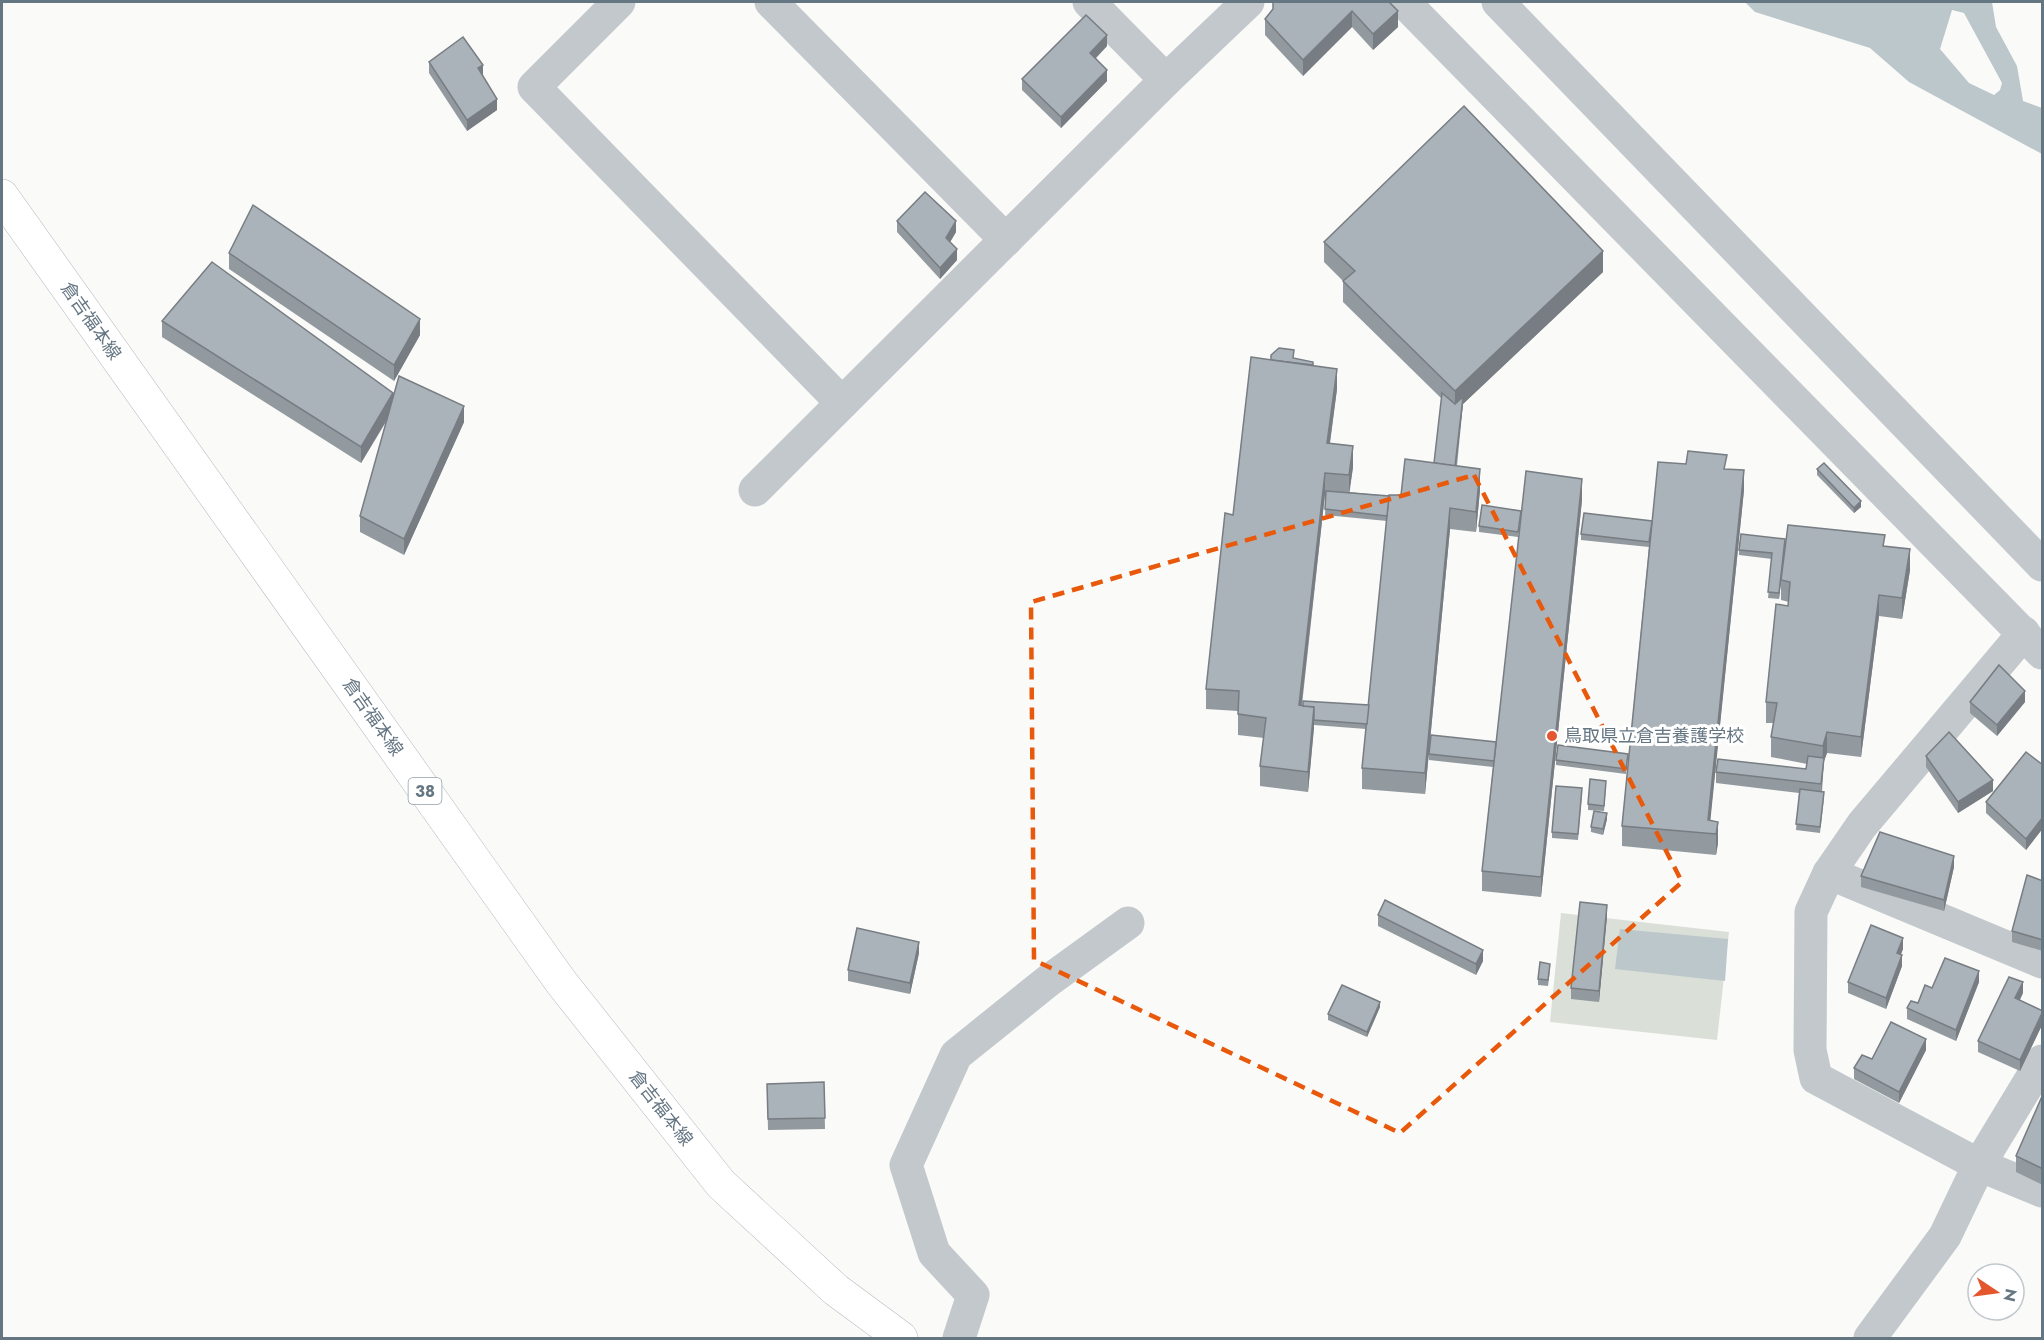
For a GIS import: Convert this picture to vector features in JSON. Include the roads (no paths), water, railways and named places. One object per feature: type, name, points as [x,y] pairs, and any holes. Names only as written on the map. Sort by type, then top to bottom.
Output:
[{"type":"main road","name":"倉吉福本線","points":[[2,196],[575,1000],[721,1184],[836,1290],[901,1338]]},
{"type":"street","points":[[619,2],[534,87],[843,403]]},
{"type":"street","points":[[771,2],[1006,240]]},
{"type":"street","points":[[1089,2],[1166,80]]},
{"type":"street","points":[[755,490],[1166,80],[1248,2]]},
{"type":"street","points":[[1404,2],[2033,643],[1862,825],[1829,873],[1811,912],[1810,1050],[1816,1078],[1979,1165],[2043,1191]]},
{"type":"street","points":[[1498,2],[2043,565]]},
{"type":"street","points":[[1829,873],[2043,962]]},
{"type":"street","points":[[959,1338],[973,1295],[934,1253],[906,1165],[956,1055],[1048,981],[1128,923]]},
{"type":"street","points":[[1870,1338],[1945,1236],[1979,1165],[2043,1060]]},
{"type":"place","name":"鳥取県立倉吉養護学校","points":[[1552,736]]}]
